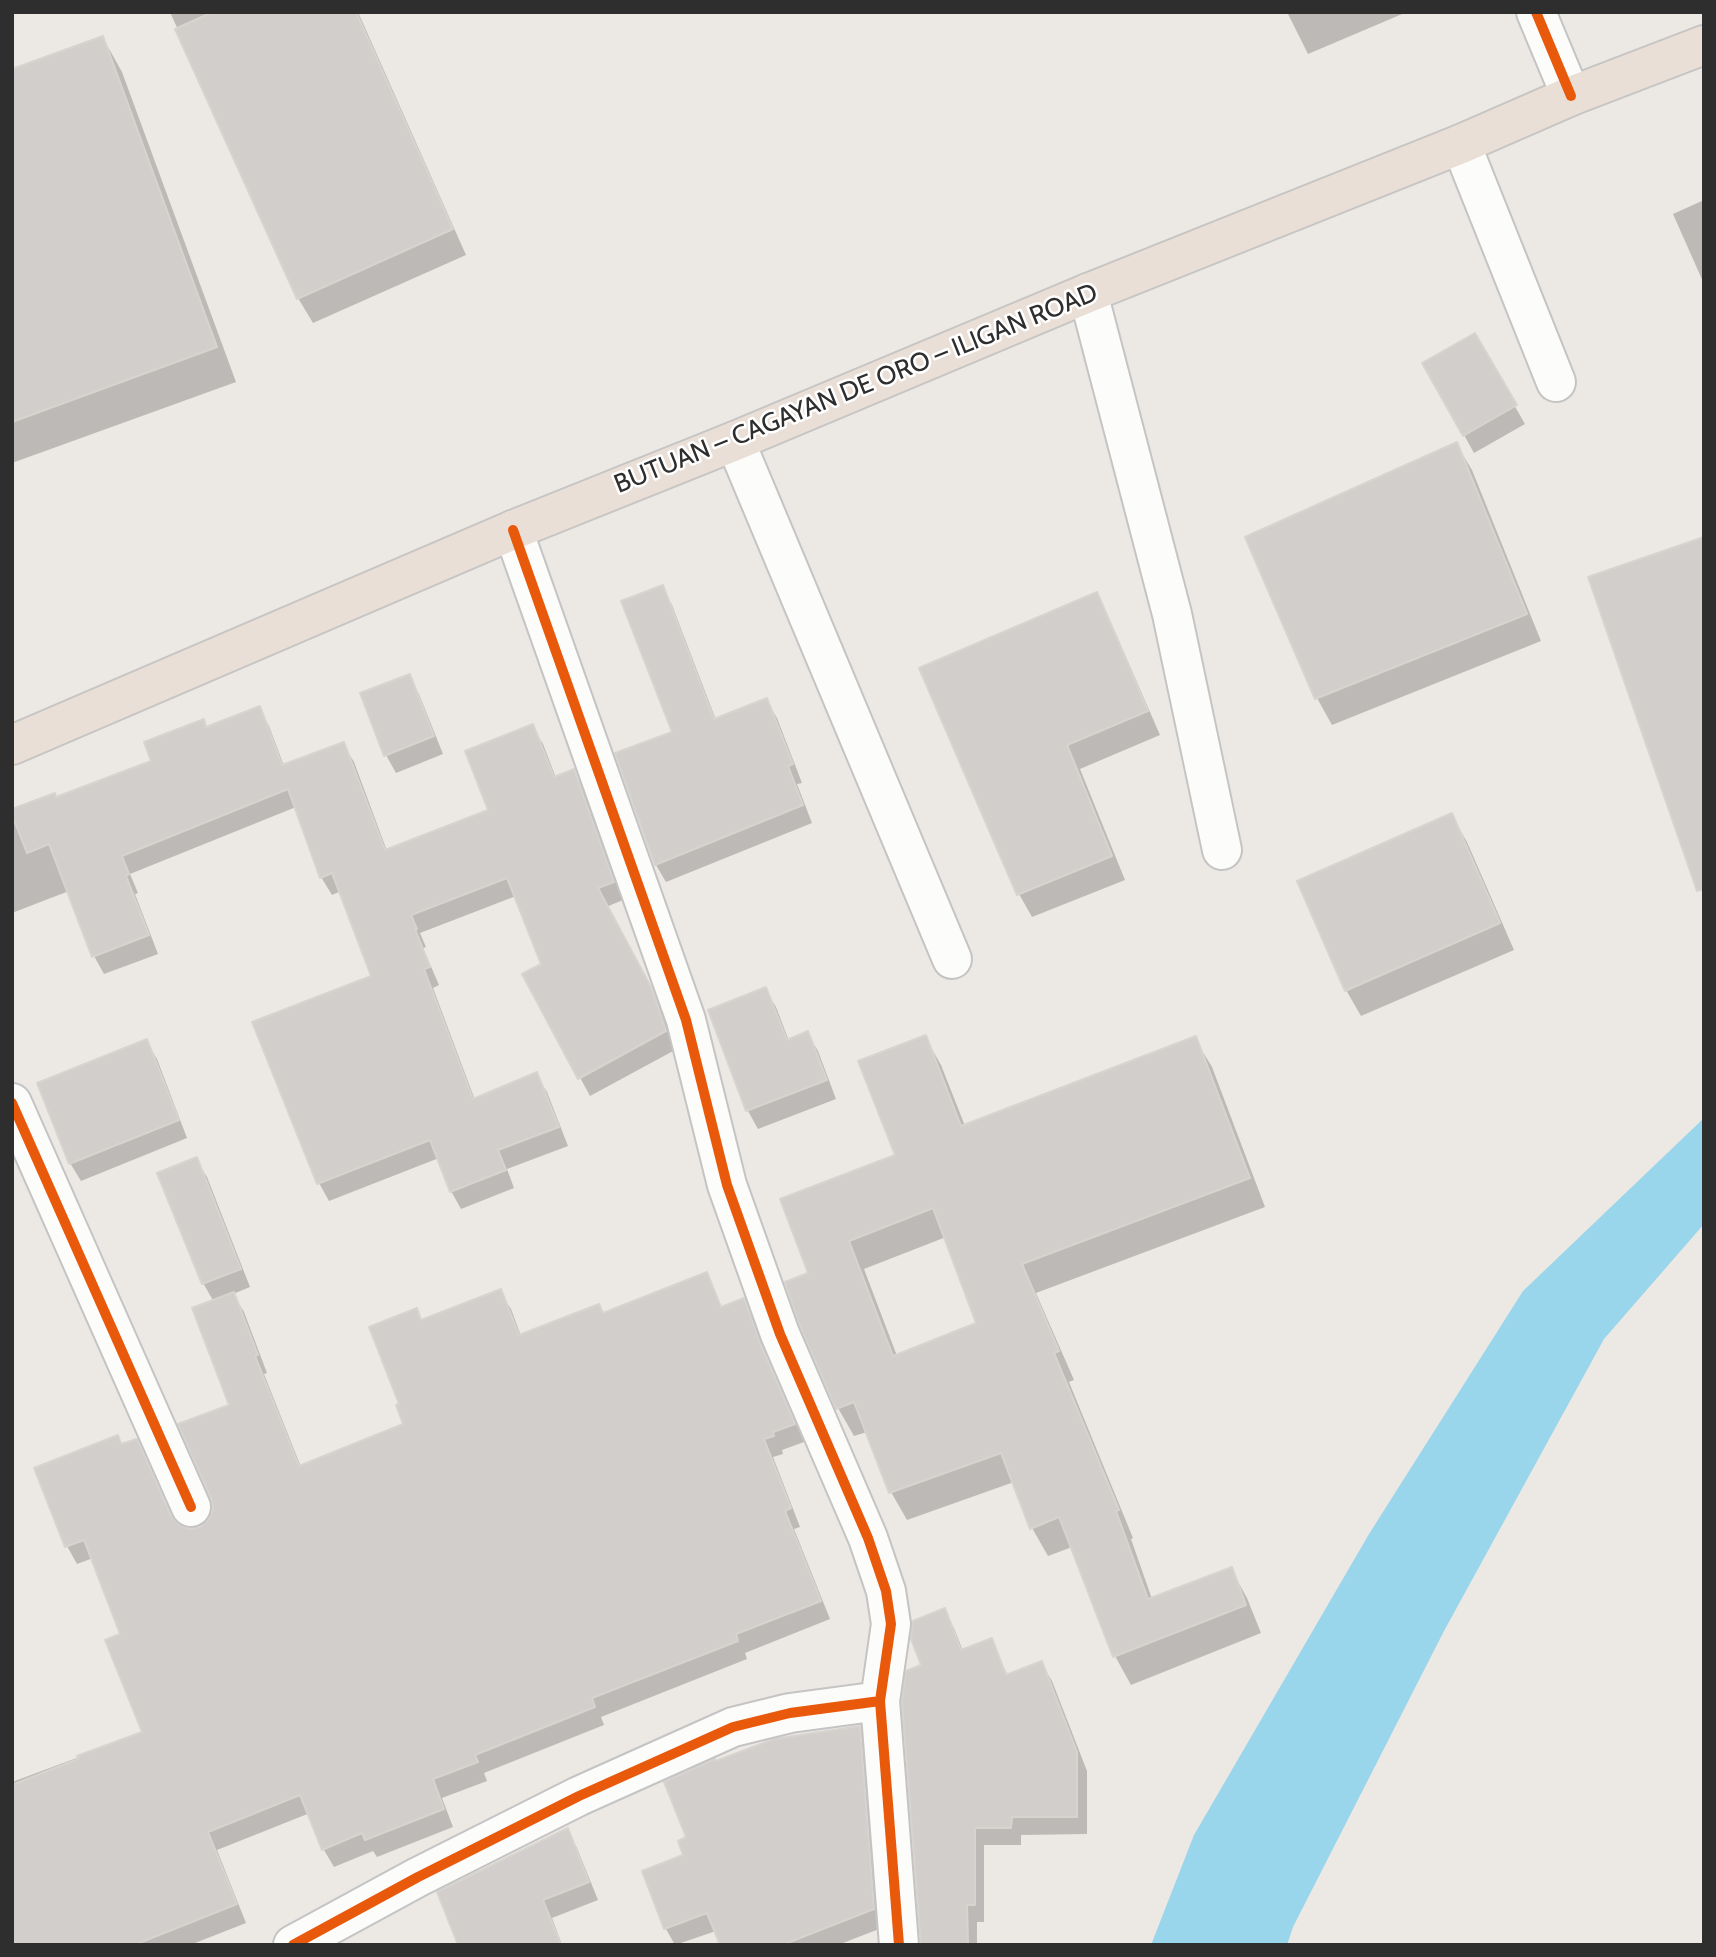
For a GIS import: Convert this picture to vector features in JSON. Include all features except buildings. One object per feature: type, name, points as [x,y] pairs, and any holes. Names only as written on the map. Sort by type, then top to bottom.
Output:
[{"type":"highway","name":"BUTUAN – CAGAYAN DE ORO – ILIGAN ROAD","points":[[12,745],[513,530],[735,441],[1088,293],[1461,144],[1571,96],[1704,45]]},
{"type":"street","points":[[1536,12],[1571,96]]},
{"type":"street","points":[[1461,144],[1556,382]]},
{"type":"street","points":[[1088,293],[1172,614],[1222,850]]},
{"type":"street","points":[[735,441],[952,959]]},
{"type":"street","points":[[513,530],[686,1020],[727,1185],[780,1334],[868,1538],[886,1591],[891,1624],[880,1701],[899,1945]]},
{"type":"street","points":[[12,1103],[191,1507]]},
{"type":"street","points":[[293,1945],[418,1877],[579,1796],[733,1727],[790,1713],[880,1701]]},
{"type":"water","points":[[1704,1118],[1704,1224],[1604,1339],[1444,1631],[1293,1927],[1287,1945],[1151,1945],[1194,1835],[1369,1534],[1523,1291]]},
{"type":"cycle path","points":[[1536,12],[1571,96]]},
{"type":"cycle path","points":[[513,530],[686,1020],[727,1185],[780,1334],[868,1538],[886,1591],[891,1624],[880,1701],[899,1945]]},
{"type":"cycle path","points":[[12,1103],[191,1507]]},
{"type":"cycle path","points":[[293,1945],[418,1877],[579,1796],[733,1727],[790,1713],[880,1701]]}]
